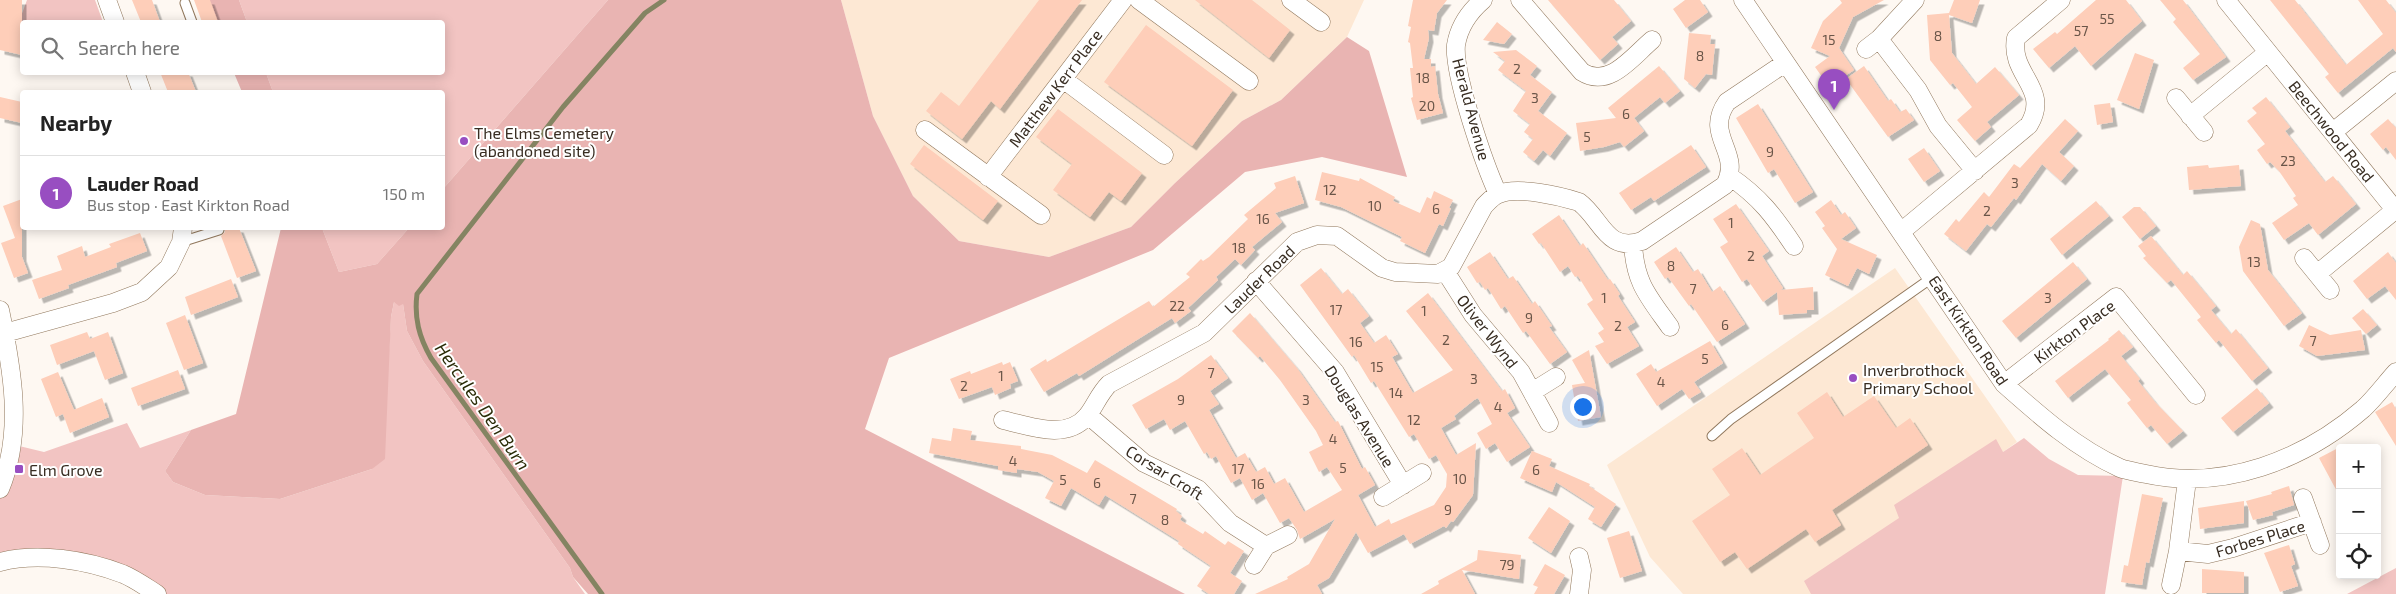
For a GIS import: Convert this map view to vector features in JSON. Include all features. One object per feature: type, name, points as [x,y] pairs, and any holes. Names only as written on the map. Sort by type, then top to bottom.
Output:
[{"type":"street","points":[[107,0],[114,20]]},
{"type":"street","name":"Matthew Kerr Place","points":[[988,177],[1123,0]]},
{"type":"street","points":[[1139,0],[1249,81]]},
{"type":"street","points":[[1291,0],[1321,22]]},
{"type":"street","name":"Herald Avenue","points":[[1483,0],[1466,17],[1460,30],[1456,47],[1458,71],[1498,194]]},
{"type":"street","points":[[1520,0],[1582,72],[1589,76],[1598,78],[1614,73],[1652,40]]},
{"type":"street","name":"East Kirkton Road","points":[[1743,0],[1902,231],[2004,384],[2041,416],[2084,449],[2122,469],[2158,477],[2188,480],[2230,477],[2267,465],[2318,442],[2363,408],[2396,372]]},
{"type":"street","points":[[1915,0],[1873,44],[1918,90],[1938,126],[1975,171]]},
{"type":"street","points":[[1902,231],[2029,125],[2035,116],[2036,97],[2016,57],[2016,38],[2061,0]]},
{"type":"street","name":"Beechwood Road","points":[[2226,0],[2396,211],[2317,274]]},
{"type":"street","points":[[2190,116],[2268,52]]},
{"type":"street","points":[[1445,271],[1455,259],[1484,206],[1498,194],[1517,190],[1579,202],[1586,207],[1610,237],[1620,243],[1633,244],[1642,241],[1719,190],[1729,176],[1730,157],[1718,130],[1718,119],[1721,110],[1726,102],[1786,63]]},
{"type":"street","points":[[136,75],[141,90]]},
{"type":"street","points":[[1063,79],[1164,155]]},
{"type":"street","points":[[2333,132],[2396,81]]},
{"type":"street","points":[[2176,98],[2204,132]]},
{"type":"street","points":[[925,130],[1041,214]]},
{"type":"street","points":[[1729,176],[1751,191],[1768,208],[1794,246]]},
{"type":"street","points":[[5,333],[113,303],[142,292],[169,267],[182,234]]},
{"type":"street","name":"Lauder Road","points":[[1088,415],[1100,392],[1108,384],[1204,333],[1297,242],[1317,235],[1337,236],[1382,268],[1395,272],[1438,274],[1445,271]]},
{"type":"street","points":[[1633,244],[1634,265],[1638,279],[1670,327]]},
{"type":"street","points":[[2304,258],[2330,290]]},
{"type":"street","name":"Oliver Wynd","points":[[1445,271],[1473,315],[1511,359],[1549,423]]},
{"type":"street","name":"Douglas Avenue","points":[[1256,281],[1335,372],[1403,485]]},
{"type":"street","name":"Kirkton Place","points":[[2004,384],[2116,297],[2196,395]]},
{"type":"street","points":[[0,310],[15,393],[12,442],[0,489]]},
{"type":"street","points":[[1532,392],[1556,377]]},
{"type":"street","points":[[1003,420],[1045,429],[1064,430],[1073,427],[1088,415]]},
{"type":"street","name":"Corsar Croft","points":[[1088,415],[1144,463],[1198,489],[1230,523],[1266,546]]},
{"type":"street","name":"Douglas Avenue","points":[[1383,497],[1422,473]]},
{"type":"street","points":[[2171,585],[2188,480]]},
{"type":"street","points":[[2303,498],[2320,545]]},
{"type":"street","name":"Forbes Place","points":[[2178,551],[2208,554],[2233,548],[2312,522]]},
{"type":"street","points":[[1254,565],[1266,546],[1288,535]]},
{"type":"street","points":[[1579,557],[1582,570],[1579,594]]},
{"type":"street","points":[[0,562],[47,559],[96,565],[125,575],[157,594]]},
{"type":"lane","points":[[185,3],[191,20]]},
{"type":"lane","points":[[182,234],[219,230]]},
{"type":"lane","points":[[1712,436],[1731,419],[1933,277]]},
{"type":"shaded area","points":[[27,0],[95,0],[102,20],[20,20],[20,28],[17,27]]},
{"type":"shaded area","points":[[207,0],[239,0],[246,20],[214,20]]},
{"type":"shaded area","name":"The Elms Cemetery (abandoned site)","points":[[239,0],[608,0],[445,187],[445,90],[272,90],[267,75],[445,75],[445,20],[246,20]]},
{"type":"shaded area","points":[[608,0],[841,0],[873,116],[913,196],[959,241],[1049,257],[1131,227],[1242,121],[1281,100],[1347,37],[1369,51],[1407,177],[1322,157],[1245,172],[1153,250],[889,358],[865,429],[1185,594],[588,594],[573,577],[570,568],[423,361],[407,331],[403,304],[399,306],[394,302],[391,317],[385,459],[372,469],[280,499],[205,495],[173,482],[165,471],[191,430],[236,414],[281,230],[323,230],[339,272],[377,264],[407,230],[445,230],[445,187]]},
{"type":"shaded area","points":[[841,0],[1364,0],[1347,37],[1281,100],[1242,121],[1131,227],[1049,257],[959,241],[913,196],[873,116]]},
{"type":"shaded area","points":[[235,75],[267,75],[272,90],[241,90]]},
{"type":"shaded area","points":[[323,230],[407,230],[377,264],[339,272]]},
{"type":"shaded area","name":"Inverbrothock Primary School","points":[[1895,268],[2017,442],[2003,452],[2078,594],[1683,594],[1650,557],[1607,465]]},
{"type":"shaded area","points":[[394,302],[403,304],[407,331],[423,361],[570,568],[573,577],[585,594],[161,594],[129,569],[0,559],[0,497],[15,445],[44,452],[127,423],[140,448],[191,430],[165,471],[173,482],[205,495],[280,499],[372,469],[387,384],[391,317]]},
{"type":"shaded area","points":[[2024,438],[2049,459],[2078,475],[2123,476],[2105,594],[1811,594],[1804,581],[1899,518],[1894,505],[1996,439],[2003,452]]},
{"type":"shaded area","points":[[2396,568],[2396,594],[2347,594],[2375,579],[2381,579],[2381,576]]},
{"type":"building","points":[[0,0],[22,0],[20,55],[0,50]]},
{"type":"building","points":[[132,0],[152,0],[159,20],[140,20]]},
{"type":"building","points":[[194,0],[210,0],[217,20],[201,20]]},
{"type":"building","points":[[1039,0],[1082,0],[1000,109],[991,101],[962,139],[926,111],[941,92],[959,106]]},
{"type":"building","points":[[1195,0],[1252,0],[1290,30],[1269,58]]},
{"type":"building","points":[[1413,0],[1447,0],[1437,13],[1434,31],[1428,30],[1429,38],[1424,59],[1431,59],[1431,67],[1435,66],[1438,94],[1443,113],[1417,120],[1411,98],[1413,97],[1410,68],[1413,68],[1410,43],[1408,42],[1411,27],[1408,26]]},
{"type":"building","points":[[1548,0],[1614,0],[1631,21],[1612,37],[1618,44],[1600,60]]},
{"type":"building","points":[[1685,0],[1700,0],[1708,12],[1686,28],[1673,9]]},
{"type":"building","points":[[1840,0],[1884,0],[1853,17],[1839,48],[1854,70],[1839,80],[1835,74],[1825,81],[1815,67],[1830,56],[1811,48],[1823,21],[1842,3]]},
{"type":"building","points":[[1954,0],[1980,0],[1972,23],[1949,15],[1952,53],[1976,84],[1995,67],[2019,95],[1987,122],[1991,127],[1975,141],[1957,120],[1972,107],[1953,83],[1950,85],[1930,60],[1927,15],[1949,13]]},
{"type":"building","points":[[2096,0],[2126,0],[2142,21],[2091,66],[2075,46],[2049,68],[2033,49],[2055,32],[2057,34]]},
{"type":"building","points":[[2160,0],[2183,0],[2226,57],[2193,80],[2183,68],[2200,54],[2173,22],[2176,19]]},
{"type":"building","points":[[2270,0],[2295,0],[2346,65],[2383,34],[2358,0],[2386,0],[2396,13],[2396,52],[2393,48],[2338,93],[2325,77],[2329,74]]},
{"type":"building","points":[[1497,22],[1512,34],[1504,44],[1483,40]]},
{"type":"building","points":[[1146,25],[1233,90],[1192,146],[1104,82]]},
{"type":"building","points":[[1689,33],[1711,35],[1710,44],[1715,44],[1712,75],[1706,74],[1695,88],[1684,79]]},
{"type":"building","points":[[1516,50],[1537,66],[1530,75],[1552,92],[1538,111],[1567,133],[1550,156],[1543,150],[1534,161],[1523,152],[1533,139],[1524,132],[1530,124],[1513,111],[1526,91],[1498,70],[1505,61],[1493,52]]},
{"type":"building","points":[[2135,53],[2154,60],[2139,109],[2117,100]]},
{"type":"building","points":[[1659,66],[1680,91],[1665,103],[1660,97],[1634,118],[1644,131],[1624,147],[1620,142],[1580,151],[1576,123],[1616,118],[1608,108]]},
{"type":"building","points":[[1864,66],[1888,101],[1891,99],[1900,112],[1906,109],[1914,120],[1888,137],[1846,79]]},
{"type":"building","points":[[161,75],[189,75],[195,90],[167,90]]},
{"type":"building","points":[[0,97],[20,102],[20,123],[0,118]]},
{"type":"building","points":[[2266,97],[2290,127],[2285,131],[2325,182],[2333,176],[2356,204],[2318,235],[2309,223],[2284,240],[2272,223],[2298,205],[2293,198],[2296,196],[2279,171],[2270,162],[2267,164],[2257,150],[2265,144],[2247,121],[2257,113],[2252,108]]},
{"type":"building","points":[[2110,103],[2113,122],[2097,125],[2094,105]]},
{"type":"building","points":[[1758,104],[1813,192],[1795,203],[1774,169],[1768,173],[1736,118]]},
{"type":"building","points":[[1058,109],[1142,173],[1121,201],[1109,192],[1090,217],[1053,190],[1072,164],[1036,137]]},
{"type":"building","points":[[2065,119],[2078,131],[2059,152],[2074,166],[2061,181],[2042,164],[2016,200],[2014,198],[1991,227],[1987,224],[1966,251],[1944,234],[1956,219],[1959,222],[1984,192],[1989,197],[2014,164],[2020,168]]},
{"type":"building","points":[[2388,119],[2396,128],[2396,160],[2386,147],[2383,150],[2370,134]]},
{"type":"building","points":[[924,145],[998,201],[983,220],[910,164]]},
{"type":"building","points":[[1691,145],[1706,167],[1654,201],[1651,197],[1631,210],[1619,193]]},
{"type":"building","points":[[1924,148],[1940,171],[1924,182],[1908,159]]},
{"type":"building","points":[[2208,165],[2209,168],[2239,165],[2241,186],[2189,190],[2187,167]]},
{"type":"building","points":[[1322,172],[1359,181],[1360,178],[1395,197],[1393,201],[1420,213],[1427,197],[1431,199],[1434,191],[1453,200],[1443,226],[1439,224],[1425,253],[1400,241],[1402,237],[1341,207],[1315,200]]},
{"type":"building","points":[[1295,176],[1304,203],[1275,213],[1282,222],[1252,247],[1255,250],[1241,265],[1235,259],[1216,277],[1218,280],[1188,308],[1191,311],[1175,323],[1172,318],[1079,376],[1077,373],[1044,392],[1030,369],[1046,359],[1047,362],[1149,301],[1153,307],[1190,277],[1186,274],[1201,259],[1203,261],[1209,257],[1248,219],[1244,215],[1276,188],[1274,183]]},
{"type":"building","points":[[20,200],[22,257],[28,273],[14,278],[1,243],[15,238],[3,206]]},
{"type":"building","points":[[1831,200],[1841,215],[1845,212],[1856,228],[1841,239],[1877,255],[1869,274],[1857,268],[1848,286],[1825,275],[1837,249],[1822,228],[1825,226],[1815,212]]},
{"type":"building","points":[[2096,201],[2109,216],[2062,255],[2050,239]]},
{"type":"building","points":[[1736,204],[1769,251],[1762,256],[1783,288],[1781,290],[1813,287],[1814,310],[1807,310],[1807,313],[1779,315],[1777,292],[1763,302],[1747,279],[1742,282],[1720,247],[1728,242],[1713,219]]},
{"type":"building","points":[[2134,207],[2140,207],[2156,226],[2140,239],[2122,217]]},
{"type":"building","points":[[1559,215],[1580,246],[1583,243],[1608,280],[1610,279],[1620,294],[1618,296],[1635,322],[1627,327],[1639,346],[1607,364],[1595,346],[1604,342],[1598,333],[1604,329],[1587,304],[1593,300],[1578,276],[1575,277],[1568,266],[1560,272],[1541,243],[1539,244],[1532,234]]},
{"type":"building","points":[[2251,220],[2260,224],[2268,270],[2302,313],[2284,326],[2243,271],[2239,247]]},
{"type":"building","points":[[225,230],[240,230],[256,271],[237,278],[221,236]]},
{"type":"building","points":[[140,233],[147,251],[116,263],[117,267],[68,285],[69,288],[39,299],[32,280],[62,270],[57,256],[82,246],[85,257],[111,247],[109,244]]},
{"type":"building","points":[[2151,236],[2183,275],[2187,271],[2216,306],[2211,310],[2231,334],[2236,329],[2268,368],[2252,381],[2219,340],[2216,343],[2197,320],[2201,317],[2171,280],[2167,283],[2143,258],[2146,256],[2138,246]]},
{"type":"building","points":[[1676,247],[1693,272],[1698,269],[1712,292],[1720,286],[1745,324],[1717,342],[1691,304],[1689,306],[1668,277],[1665,279],[1654,262]]},
{"type":"building","points":[[1490,252],[1508,279],[1513,276],[1532,304],[1535,301],[1552,326],[1549,327],[1567,352],[1550,364],[1526,331],[1523,333],[1505,306],[1501,309],[1488,288],[1485,290],[1480,282],[1477,283],[1467,267]]},
{"type":"building","points":[[2388,252],[2396,263],[2396,300],[2385,286],[2367,299],[2353,281]]},
{"type":"building","points":[[2073,262],[2087,279],[2016,338],[2002,321]]},
{"type":"building","points":[[1321,268],[1342,294],[1348,289],[1369,316],[1360,323],[1374,343],[1386,335],[1398,354],[1392,357],[1413,393],[1453,370],[1406,311],[1428,293],[1502,391],[1505,389],[1515,408],[1507,413],[1530,447],[1507,462],[1495,443],[1486,449],[1477,433],[1492,424],[1478,398],[1474,400],[1454,416],[1456,419],[1441,428],[1456,455],[1476,443],[1473,495],[1453,522],[1451,521],[1446,528],[1444,526],[1410,544],[1404,534],[1368,553],[1356,532],[1329,578],[1317,585],[1322,594],[1255,594],[1288,579],[1287,577],[1309,564],[1335,519],[1300,539],[1297,530],[1289,518],[1280,523],[1263,493],[1252,500],[1240,478],[1231,483],[1216,456],[1211,459],[1207,452],[1204,454],[1185,421],[1170,430],[1164,419],[1146,429],[1132,405],[1178,379],[1211,355],[1228,378],[1210,391],[1219,404],[1209,410],[1236,458],[1245,453],[1256,472],[1265,467],[1274,484],[1285,478],[1304,512],[1342,490],[1327,467],[1319,472],[1309,452],[1323,445],[1316,431],[1280,380],[1260,356],[1258,358],[1232,331],[1250,313],[1297,368],[1335,422],[1338,421],[1362,469],[1365,467],[1375,485],[1358,495],[1375,527],[1389,519],[1391,524],[1434,505],[1446,487],[1447,474],[1436,455],[1429,459],[1414,434],[1409,437],[1374,381],[1371,383],[1354,355],[1352,357],[1300,285]]},
{"type":"building","points":[[231,279],[238,297],[191,315],[185,297]]},
{"type":"building","points":[[2363,309],[2377,325],[2366,334],[2352,318]]},
{"type":"building","points":[[185,315],[203,363],[184,370],[166,323]]},
{"type":"building","points":[[2309,325],[2330,335],[2361,330],[2365,350],[2317,356],[2299,346]]},
{"type":"building","points":[[2119,330],[2133,347],[2121,356],[2140,379],[2138,381],[2155,402],[2183,431],[2167,444],[2151,425],[2147,428],[2127,403],[2131,400],[2105,369],[2068,398],[2055,381],[2109,340]]},
{"type":"building","points":[[87,332],[90,339],[108,332],[123,373],[105,380],[94,351],[57,365],[50,345]]},
{"type":"building","points":[[1710,341],[1723,363],[1694,382],[1701,392],[1689,399],[1682,389],[1657,406],[1636,374],[1651,364],[1656,372]]},
{"type":"building","points":[[1589,350],[1601,417],[1578,421],[1572,385],[1585,383],[1572,360]]},
{"type":"building","points":[[1002,362],[1003,365],[1010,362],[1018,381],[1010,384],[1011,388],[995,395],[992,387],[959,399],[950,379],[970,371],[971,374]]},
{"type":"building","points":[[178,370],[185,389],[138,406],[131,388]]},
{"type":"building","points":[[58,372],[74,410],[102,398],[109,417],[70,433],[63,414],[56,417],[41,379]]},
{"type":"building","points":[[2257,388],[2269,403],[2233,432],[2221,418]]},
{"type":"building","points":[[1827,392],[1843,417],[1874,396],[1896,428],[1910,418],[1928,445],[1832,510],[1841,525],[1815,542],[1806,529],[1747,569],[1735,552],[1720,562],[1692,521],[1730,495],[1712,469],[1742,448],[1760,475],[1814,438],[1797,413]]},
{"type":"building","points":[[2392,402],[2396,409],[2396,446],[2375,412]]},
{"type":"building","points":[[953,428],[972,431],[970,440],[1021,446],[1021,449],[1052,455],[1087,473],[1095,460],[1177,509],[1176,511],[1182,516],[1180,520],[1203,534],[1205,531],[1225,545],[1228,541],[1244,551],[1230,573],[1242,581],[1234,594],[1209,594],[1197,586],[1211,566],[1178,544],[1179,541],[1105,495],[1099,505],[1071,488],[1061,506],[1045,498],[1054,481],[1038,472],[1017,469],[1017,473],[998,470],[998,466],[929,453],[932,438],[951,441]]},
{"type":"building","points":[[2336,449],[2336,490],[2319,458]]},
{"type":"building","points":[[1532,451],[1552,459],[1549,466],[1590,484],[1589,486],[1616,504],[1601,527],[1588,519],[1595,507],[1556,482],[1552,492],[1520,478]]},
{"type":"building","points":[[2289,486],[2294,505],[2272,512],[2273,515],[2253,520],[2246,501],[2272,494],[2271,492]]},
{"type":"building","points":[[2142,494],[2163,498],[2149,563],[2146,562],[2142,585],[2121,582],[2124,565],[2128,566]]},
{"type":"building","points":[[2244,501],[2244,523],[2200,529],[2198,508]]},
{"type":"building","points":[[1549,507],[1570,521],[1551,553],[1528,538]]},
{"type":"building","points":[[1629,531],[1642,571],[1620,578],[1607,538]]},
{"type":"building","points":[[2289,545],[2295,564],[2291,566],[2298,586],[2280,592],[2264,553]]},
{"type":"building","points":[[1478,550],[1521,555],[1519,579],[1462,570],[1475,594],[1421,594],[1439,584],[1438,581],[1477,560]]},
{"type":"building","points":[[1545,564],[1565,575],[1554,594],[1534,594],[1538,587],[1533,585]]},
{"type":"building","points":[[2202,569],[2244,572],[2244,593],[2202,593]]},
{"type":"waterway","name":"Hercules Den Burn","points":[[602,594],[431,358],[423,343],[418,327],[416,311],[417,294],[563,107],[645,13],[664,0]]},
{"type":"place","name":"Lauder Road","points":[[1834,110]]},
{"type":"place","name":"The Elms Cemetery (abandoned site)","points":[[464,141]]},
{"type":"place","name":"Inverbrothock Primary School","points":[[1853,378]]},
{"type":"place","name":"Elm Grove","points":[[19,469]]}]
